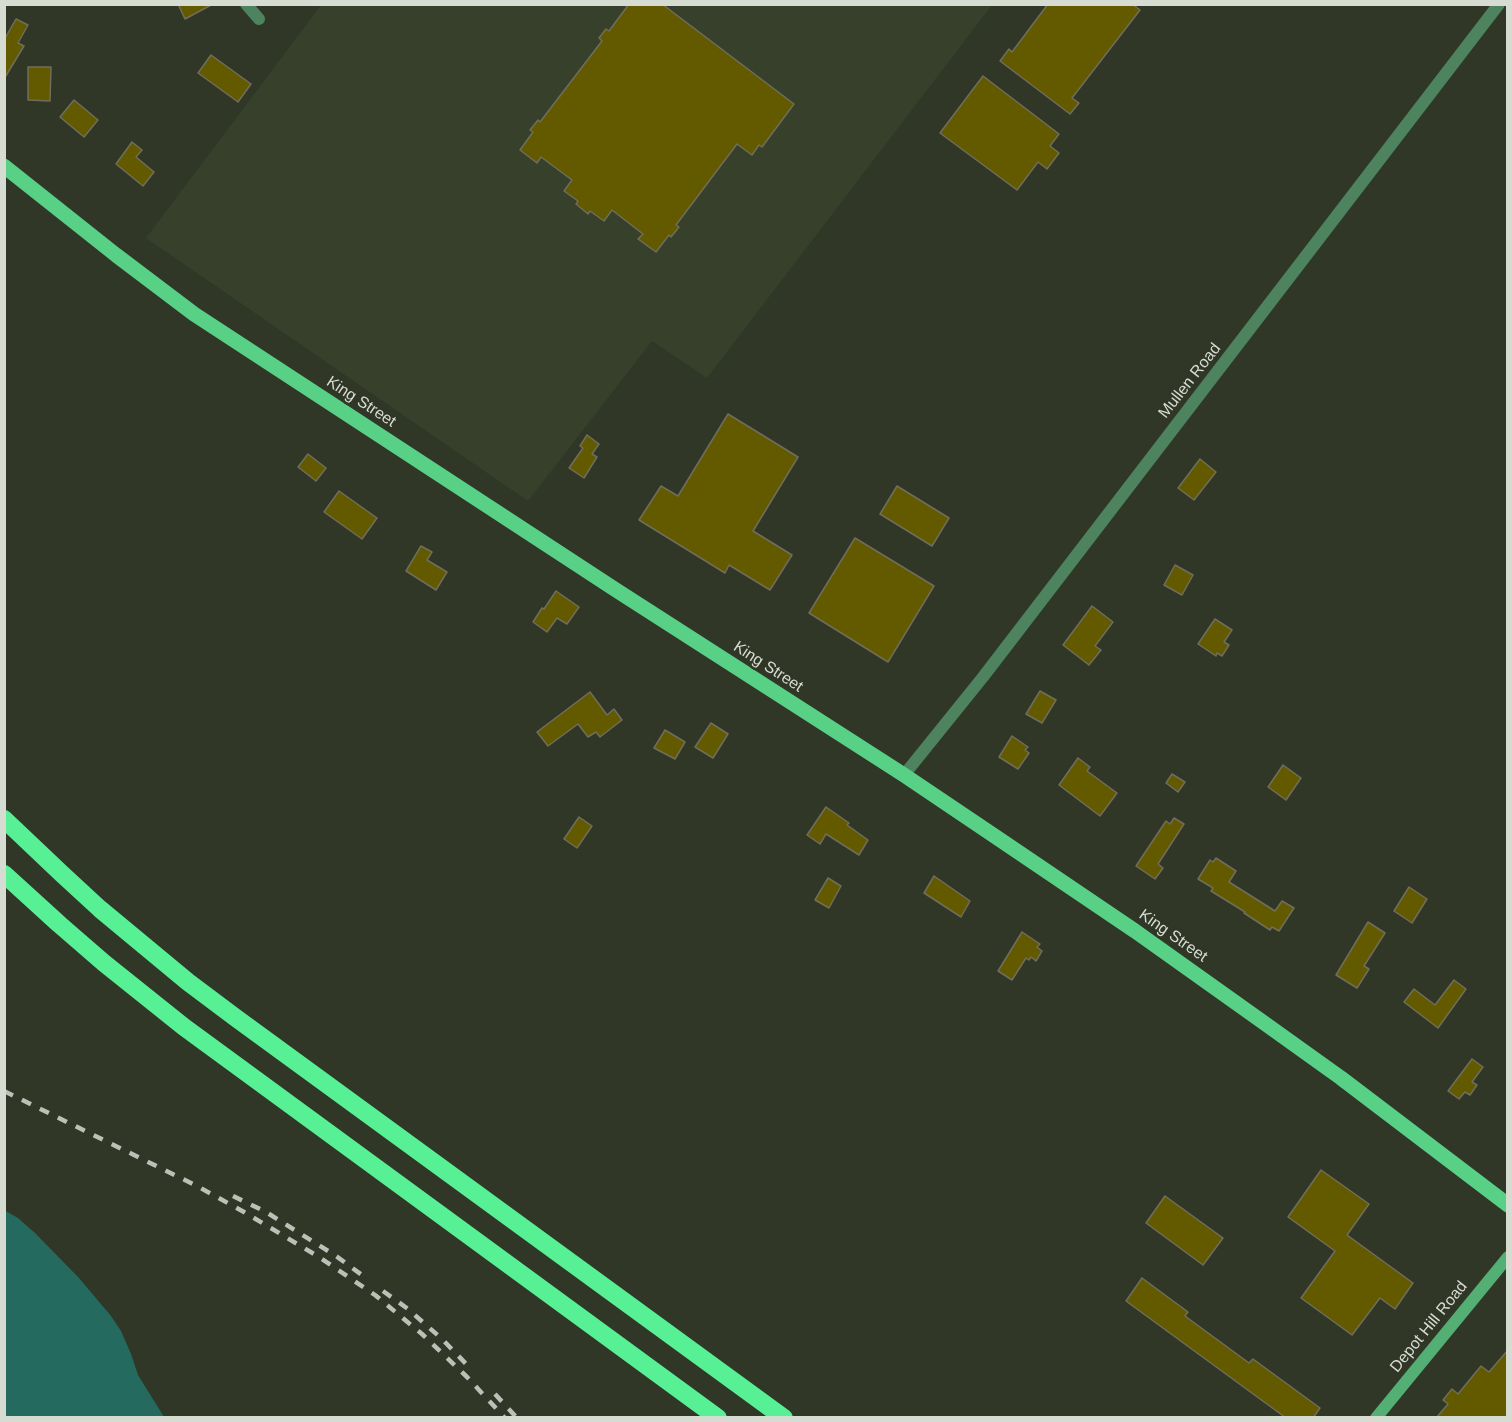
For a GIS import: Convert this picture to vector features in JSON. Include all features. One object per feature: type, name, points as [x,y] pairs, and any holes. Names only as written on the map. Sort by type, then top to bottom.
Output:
[{"type":"highway","points":[[4,819],[100,909],[188,982],[784,1418]]},
{"type":"highway","points":[[4,874],[104,963],[184,1027],[718,1418]]},
{"type":"main road","name":"King Street","points":[[4,166],[194,314],[999,838],[1341,1078],[1508,1205]]},
{"type":"main road","name":"Depot Hill Road","points":[[1376,1418],[1508,1257]]},
{"type":"street","points":[[246,4],[259,19]]},
{"type":"street","name":"Mullen Road","points":[[903,775],[983,677],[1499,4]]},
{"type":"shaded area","points":[[321,5],[992,5],[707,378],[652,341],[528,501],[146,238]]},
{"type":"water","points":[[4,1210],[18,1218],[35,1233],[79,1278],[111,1316],[121,1331],[138,1375],[164,1417],[5,1417]]},
{"type":"building","points":[[178,4],[213,4],[185,19]]},
{"type":"building","points":[[629,4],[662,4],[794,104],[762,147],[759,145],[752,155],[737,144],[676,225],[679,227],[671,237],[669,235],[656,252],[638,239],[643,234],[612,210],[604,221],[590,211],[588,214],[576,204],[578,201],[564,191],[572,180],[541,157],[537,163],[520,150],[533,132],[530,130],[538,120],[540,122],[602,41],[599,38],[606,29],[609,31]]},
{"type":"building","points":[[1048,4],[1132,4],[1140,10],[1072,98],[1079,103],[1070,114],[1000,61],[1009,49],[1012,52]]},
{"type":"building","points":[[16,19],[28,25],[18,43],[24,46],[4,79],[4,40]]},
{"type":"building","points":[[211,55],[251,84],[238,102],[198,73]]},
{"type":"building","points":[[28,67],[51,67],[50,101],[28,100]]},
{"type":"building","points":[[983,76],[1059,134],[1050,146],[1059,153],[1047,169],[1038,162],[1017,190],[940,133]]},
{"type":"building","points":[[74,100],[98,120],[84,137],[60,117]]},
{"type":"building","points":[[132,142],[142,150],[136,157],[154,172],[143,186],[116,164]]},
{"type":"building","points":[[728,414],[798,457],[753,531],[792,555],[770,590],[729,565],[725,573],[639,520],[661,486],[678,496]]},
{"type":"building","points":[[587,435],[599,444],[592,454],[597,457],[584,478],[569,468],[583,448],[580,446]]},
{"type":"building","points":[[308,454],[326,468],[316,481],[298,467]]},
{"type":"building","points":[[1200,459],[1216,472],[1194,500],[1178,488]]},
{"type":"building","points":[[897,486],[949,518],[932,546],[880,514]]},
{"type":"building","points":[[339,491],[377,518],[362,539],[324,512]]},
{"type":"building","points":[[855,538],[934,586],[888,662],[809,613]]},
{"type":"building","points":[[421,546],[432,552],[427,560],[447,572],[436,590],[406,571]]},
{"type":"building","points":[[1175,565],[1193,575],[1182,595],[1164,585]]},
{"type":"building","points":[[556,591],[579,607],[567,624],[557,618],[547,632],[533,622]]},
{"type":"building","points":[[1092,606],[1113,622],[1095,646],[1101,650],[1089,665],[1063,645]]},
{"type":"building","points":[[1215,619],[1232,630],[1224,642],[1229,645],[1222,656],[1217,653],[1216,656],[1198,644]]},
{"type":"building","points":[[1040,691],[1056,700],[1042,723],[1026,714]]},
{"type":"building","points":[[590,692],[607,715],[614,709],[622,720],[600,737],[596,732],[588,737],[578,724],[548,746],[537,732]]},
{"type":"building","points":[[711,723],[728,734],[713,758],[695,747]]},
{"type":"building","points":[[665,730],[685,742],[675,759],[654,748]]},
{"type":"building","points":[[1012,736],[1028,747],[1025,750],[1029,753],[1018,769],[999,757]]},
{"type":"building","points":[[1078,758],[1090,767],[1087,771],[1117,793],[1100,816],[1059,785]]},
{"type":"building","points":[[1283,765],[1301,778],[1286,800],[1268,787]]},
{"type":"building","points":[[1172,774],[1185,782],[1178,792],[1166,783]]},
{"type":"building","points":[[826,807],[868,840],[859,855],[826,834],[820,844],[807,835]]},
{"type":"building","points":[[579,817],[592,826],[577,848],[564,839]]},
{"type":"building","points":[[1174,818],[1184,824],[1158,864],[1163,868],[1155,879],[1136,866],[1166,821],[1170,824]]},
{"type":"building","points":[[1216,858],[1236,871],[1229,882],[1275,911],[1282,901],[1294,908],[1279,931],[1272,927],[1270,930],[1211,891],[1213,888],[1198,879],[1210,860],[1213,862]]},
{"type":"building","points":[[934,876],[970,901],[961,917],[924,893]]},
{"type":"building","points":[[828,878],[841,886],[829,908],[815,900]]},
{"type":"building","points":[[1409,887],[1427,899],[1412,923],[1394,911]]},
{"type":"building","points":[[1368,922],[1385,933],[1364,966],[1369,969],[1357,988],[1336,975]]},
{"type":"building","points":[[1022,932],[1040,944],[1037,947],[1042,951],[1036,961],[1031,957],[1029,960],[1026,958],[1012,980],[998,971]]},
{"type":"building","points":[[1454,980],[1466,989],[1438,1028],[1404,1002],[1414,989],[1435,1005]]},
{"type":"building","points":[[1472,1059],[1483,1067],[1472,1082],[1477,1085],[1470,1095],[1465,1092],[1459,1099],[1448,1091]]},
{"type":"building","points":[[1321,1170],[1369,1204],[1347,1235],[1413,1283],[1395,1309],[1380,1298],[1352,1335],[1301,1298],[1335,1251],[1288,1217]]},
{"type":"building","points":[[1165,1196],[1223,1238],[1203,1265],[1146,1223]]},
{"type":"building","points":[[1142,1278],[1188,1312],[1185,1316],[1249,1363],[1253,1359],[1320,1408],[1313,1418],[1286,1418],[1126,1301]]},
{"type":"building","points":[[1508,1350],[1508,1418],[1436,1418],[1448,1404],[1443,1400],[1452,1389],[1458,1394],[1481,1366],[1489,1372]]},
{"type":"railway","points":[[4,1091],[197,1186],[319,1257],[375,1295],[422,1334],[505,1418]]},
{"type":"railway","points":[[233,1196],[266,1212],[336,1256],[366,1278]]},
{"type":"railway","points":[[383,1291],[408,1309],[442,1339],[472,1370]]},
{"type":"railway","points":[[495,1394],[517,1418]]}]
